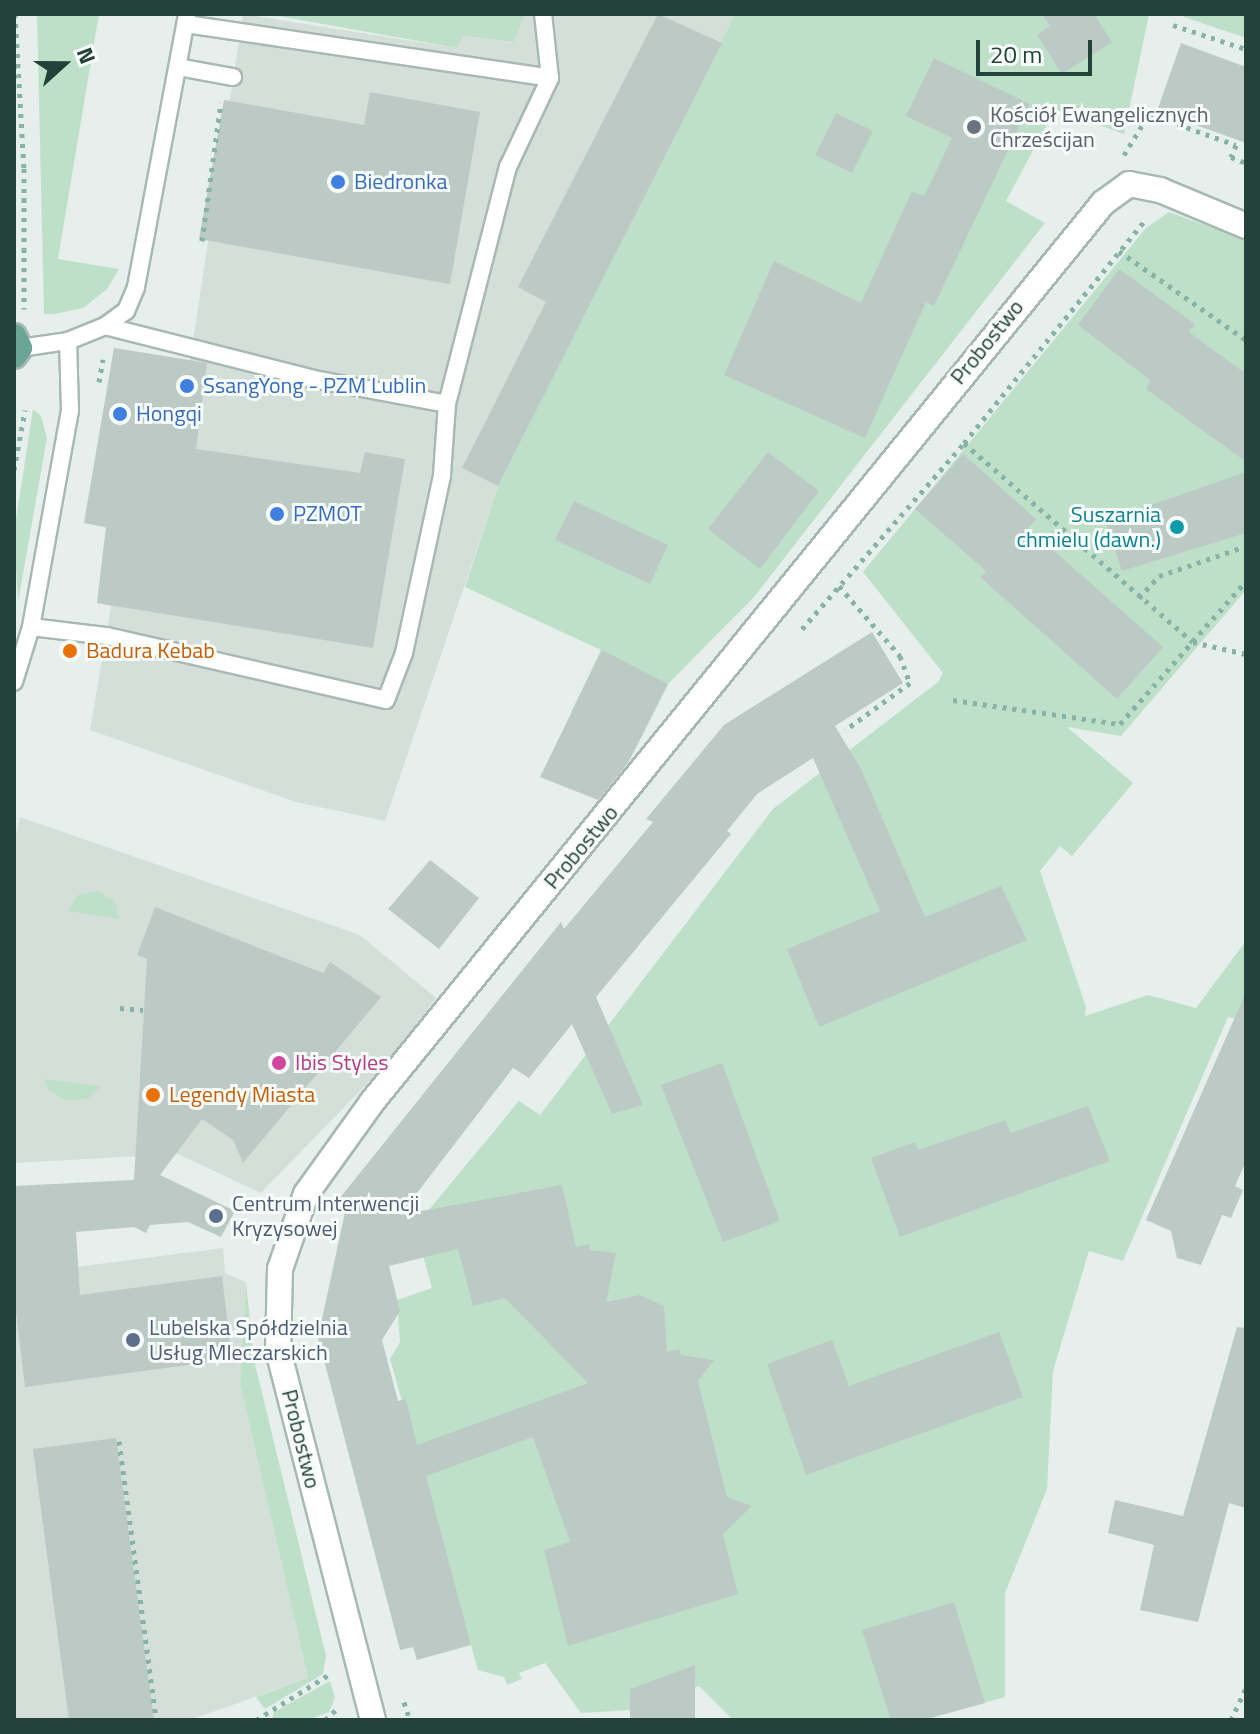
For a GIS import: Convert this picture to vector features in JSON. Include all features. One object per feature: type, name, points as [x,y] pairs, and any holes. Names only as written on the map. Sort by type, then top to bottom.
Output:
[{"type":"street","name":"Probostwo","points":[[373,1720],[278,1351],[280,1269],[295,1217],[340,1142],[643,774],[1029,289],[1103,203],[1129,184],[1160,190],[1246,226]]},
{"type":"lane","points":[[31,627],[107,636],[386,700],[404,653],[439,489],[447,404],[508,167],[550,78],[543,14]]},
{"type":"lane","points":[[16,347],[68,341],[105,326],[126,311],[136,287],[186,19],[550,78]]},
{"type":"lane","points":[[178,67],[229,76]]},
{"type":"lane","points":[[105,326],[314,379],[447,404]]},
{"type":"lane","points":[[14,682],[31,627],[70,411],[68,341]]},
{"type":"path","points":[[15,14],[24,168],[24,307]]},
{"type":"path","points":[[1173,25],[1246,49]]},
{"type":"path","points":[[202,241],[229,76]]},
{"type":"path","points":[[1120,161],[1149,114],[1236,145],[1231,157],[1246,163]]},
{"type":"path","points":[[794,637],[964,443],[1155,208]]},
{"type":"path","points":[[1119,251],[1246,340]]},
{"type":"path","points":[[14,470],[25,410]]},
{"type":"path","points":[[964,443],[1193,642],[1246,654]]},
{"type":"path","points":[[1139,598],[1159,576],[1246,546]]},
{"type":"path","points":[[953,700],[1120,724],[1246,581]]},
{"type":"path","points":[[839,586],[900,656],[910,683],[845,730]]},
{"type":"path","points":[[120,1008],[143,1010]]},
{"type":"path","points":[[119,1441],[156,1720]]},
{"type":"path","points":[[256,1720],[334,1671],[337,1684]]},
{"type":"path","points":[[1231,1720],[1246,1688]]},
{"type":"path","points":[[401,1690],[410,1720]]},
{"type":"path","points":[[325,1720],[333,1717],[339,1694]]},
{"type":"shaded area","points":[[243,14],[456,48],[463,36],[514,42],[525,14],[735,14],[498,486],[385,821],[296,802],[90,730],[111,606],[97,603],[106,528],[84,523],[114,348],[190,360]]},
{"type":"shaded area","points":[[20,817],[360,935],[436,998],[384,1066],[261,1193],[178,1154],[14,1163],[14,843]]},
{"type":"shaded area","name":"Lubelska Spółdzielnia Usług Mleczarskich","points":[[223,1248],[225,1273],[246,1282],[240,1384],[308,1678],[190,1720],[14,1720],[14,1275]]},
{"type":"green space","points":[[37,14],[99,14],[58,259],[119,269],[107,289],[83,308],[54,314],[44,314]]},
{"type":"green space","points":[[267,14],[525,14],[514,42],[463,36],[457,48]]},
{"type":"green space","points":[[735,14],[1149,14],[1124,134],[1055,109],[1006,201],[1045,223],[754,597],[668,684],[637,746],[571,712],[601,650],[465,587],[498,486]]},
{"type":"green space","points":[[1185,14],[1246,14],[1246,38],[1184,17]]},
{"type":"green space","points":[[1169,212],[1246,240],[1246,590],[1121,736],[1067,727],[1133,783],[1072,856],[1060,846],[1040,871],[1086,1007],[1085,1016],[1148,995],[1196,1008],[1246,941],[1246,1021],[1228,1017],[1123,1261],[1089,1251],[1053,1371],[1047,1489],[1005,1593],[1005,1697],[923,1720],[733,1720],[699,1686],[632,1710],[581,1713],[545,1663],[519,1673],[522,1679],[507,1685],[504,1677],[478,1670],[390,1359],[400,1342],[397,1300],[432,1288],[412,1216],[428,1211],[519,1101],[540,1115],[773,809],[938,682],[943,673],[863,572],[1146,228]]},
{"type":"green space","points":[[33,409],[41,416],[47,438],[18,602],[14,533]]},
{"type":"green space","points":[[98,891],[115,902],[119,919],[68,911],[78,895]]},
{"type":"green space","points":[[44,1079],[101,1086],[88,1099],[65,1100],[48,1089]]},
{"type":"green space","points":[[246,1282],[254,1360],[326,1656],[323,1674],[265,1709],[256,1697],[308,1678],[240,1384]]},
{"type":"green space","points":[[330,1681],[335,1698],[329,1712],[308,1720],[272,1720],[274,1712]]},
{"type":"building","points":[[658,14],[722,43],[498,486],[462,468],[546,302],[518,287]]},
{"type":"building","points":[[1042,14],[1094,14],[1112,42],[1062,74],[1037,35],[1050,26]]},
{"type":"building","points":[[1181,43],[1246,67],[1246,143],[1157,111]]},
{"type":"building","points":[[934,58],[1030,104],[934,306],[926,302],[865,438],[724,375],[774,261],[861,303],[912,191],[924,196],[952,138],[906,116]]},
{"type":"building","name":"Biedronka","points":[[370,92],[480,112],[450,284],[199,239],[224,100],[364,125]]},
{"type":"building","points":[[836,113],[873,131],[852,173],[815,155]]},
{"type":"building","points":[[1119,269],[1195,324],[1189,332],[1246,374],[1246,462],[1146,389],[1150,380],[1078,325]]},
{"type":"building","points":[[114,348],[207,363],[196,449],[360,473],[365,452],[405,459],[373,648],[97,603],[106,527],[84,523]]},
{"type":"building","points":[[768,452],[819,491],[760,569],[708,529]]},
{"type":"building","points":[[963,454],[1036,519],[1028,528],[1163,647],[1117,699],[980,577],[986,571],[915,509]]},
{"type":"building","name":"Suszarnia chmielu (dawn.)","points":[[1246,472],[1246,533],[1122,571],[1105,521]]},
{"type":"building","points":[[574,501],[668,545],[650,584],[555,540]]},
{"type":"building","points":[[872,632],[903,683],[835,726],[861,769],[925,917],[1001,886],[1027,940],[819,1027],[787,949],[880,911],[813,758],[757,794],[727,831],[731,834],[596,997],[643,1105],[612,1114],[572,1024],[529,1078],[513,1068],[400,1215],[562,1185],[576,1247],[589,1244],[590,1250],[616,1253],[606,1302],[640,1295],[664,1306],[667,1352],[679,1349],[681,1355],[714,1360],[698,1381],[727,1497],[752,1506],[723,1534],[738,1594],[568,1646],[544,1550],[570,1542],[533,1437],[426,1476],[471,1645],[417,1660],[413,1647],[400,1650],[318,1337],[346,1208],[339,1199],[561,922],[564,929],[653,822],[646,819],[724,725]],"holes":[[[458,1249],[473,1306],[505,1298],[588,1383],[417,1445],[406,1399],[398,1401],[382,1340],[400,1311],[389,1266]]]},
{"type":"building","points":[[602,650],[668,684],[628,763],[598,800],[540,777]]},
{"type":"building","points":[[430,860],[479,898],[439,949],[388,909]]},
{"type":"building","points":[[155,907],[323,973],[330,962],[381,997],[243,1163],[233,1140],[202,1119],[160,1175],[235,1211],[221,1237],[188,1222],[150,1225],[146,1233],[134,1227],[76,1232],[80,1295],[222,1276],[232,1359],[25,1387],[14,1295],[14,1186],[134,1180],[147,959],[137,955]]},
{"type":"building","points":[[1246,992],[1246,1161],[1235,1186],[1243,1190],[1231,1218],[1222,1215],[1201,1265],[1177,1258],[1171,1231],[1146,1220]]},
{"type":"building","points":[[722,1063],[780,1221],[723,1242],[661,1085]]},
{"type":"building","points":[[1088,1106],[1110,1161],[900,1237],[871,1158],[915,1142],[918,1150],[1006,1120],[1010,1133]]},
{"type":"building","points":[[1237,1327],[1246,1328],[1246,1508],[1229,1503],[1198,1622],[1140,1610],[1154,1545],[1108,1533],[1115,1500],[1183,1516]]},
{"type":"building","points":[[999,1332],[1023,1397],[806,1475],[767,1364],[832,1340],[849,1386]]},
{"type":"building","points":[[116,1438],[154,1720],[69,1720],[33,1449]]},
{"type":"building","points":[[954,1602],[985,1703],[923,1720],[891,1720],[862,1630]]},
{"type":"building","points":[[695,1665],[695,1720],[630,1720],[630,1689]]},
{"type":"place","name":"Kościół Ewangelicznych Chrześcijan","points":[[974,127]]},
{"type":"place","name":"Biedronka","points":[[338,182]]},
{"type":"place","name":"SsangYong - PZM Lublin","points":[[187,386]]},
{"type":"place","name":"Hongqi","points":[[120,414]]},
{"type":"place","name":"PZMOT","points":[[277,514]]},
{"type":"place","name":"Suszarnia chmielu (dawn.)","points":[[1177,527]]},
{"type":"place","name":"Badura Kebab","points":[[70,651]]},
{"type":"place","name":"Ibis Styles","points":[[279,1063]]},
{"type":"place","name":"Legendy Miasta","points":[[153,1095]]},
{"type":"place","name":"Centrum Interwencji Kryzysowej","points":[[216,1216]]},
{"type":"place","name":"Lubelska Spółdzielnia Usług Mleczarskich","points":[[133,1340]]}]
